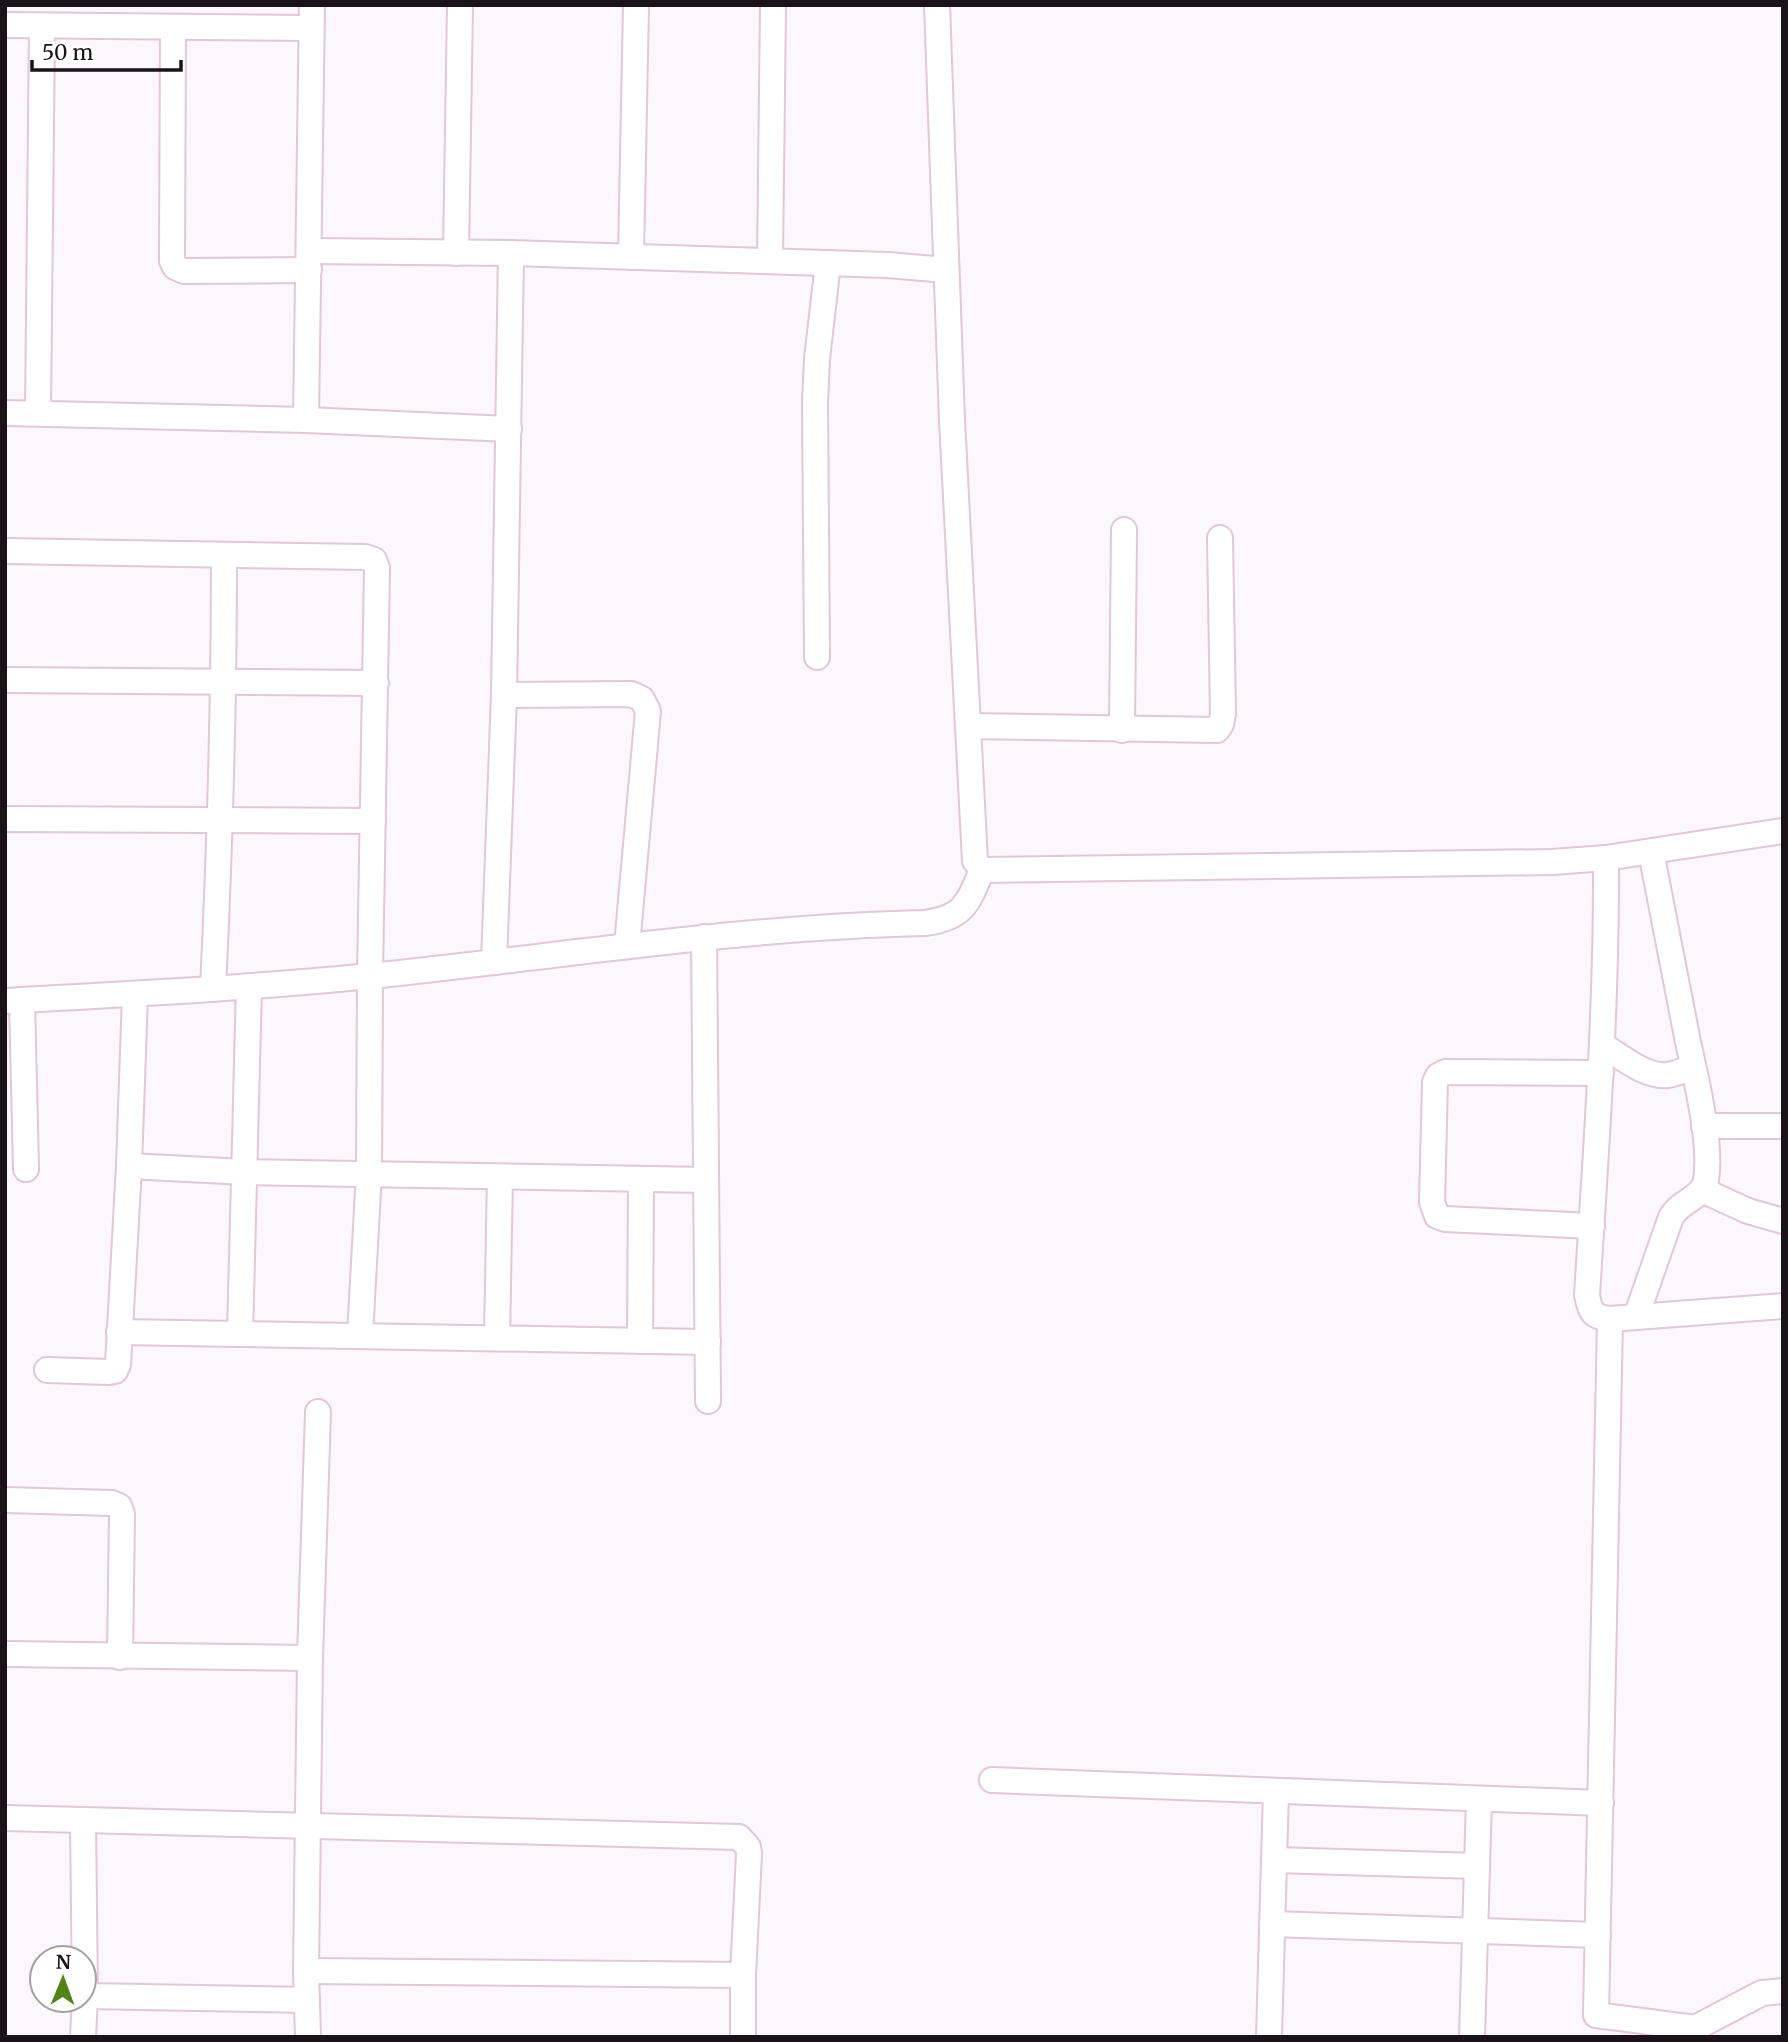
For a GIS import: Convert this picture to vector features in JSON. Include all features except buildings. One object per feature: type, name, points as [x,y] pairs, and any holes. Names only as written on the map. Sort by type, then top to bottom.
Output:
[{"type":"street","points":[[456,253],[460,5]]},
{"type":"street","points":[[631,257],[636,5]]},
{"type":"street","points":[[770,261],[773,5]]},
{"type":"street","points":[[937,5],[952,420],[975,860],[982,870]]},
{"type":"street","points":[[5,25],[173,27],[311,17],[306,420]]},
{"type":"street","points":[[38,413],[42,26]]},
{"type":"street","points":[[173,27],[172,261],[175,268],[184,271],[456,253],[888,265],[946,270]]},
{"type":"street","points":[[494,962],[504,695],[511,253]]},
{"type":"street","points":[[817,657],[815,402],[828,263]]},
{"type":"street","points":[[5,413],[306,420],[509,429]]},
{"type":"street","points":[[1122,730],[1124,530]]},
{"type":"street","points":[[968,726],[1217,730],[1223,714],[1220,538]]},
{"type":"street","points":[[5,551],[365,557],[374,560],[377,568],[369,1173],[360,1335]]},
{"type":"street","points":[[213,989],[221,821],[224,555]]},
{"type":"street","points":[[5,680],[376,683]]},
{"type":"street","points":[[504,695],[631,694],[642,699],[648,711],[627,946]]},
{"type":"street","points":[[5,818],[373,821]]},
{"type":"street","points":[[982,870],[1552,862],[1651,852],[1783,831]]},
{"type":"street","points":[[1636,1317],[1671,1217],[1676,1209],[1702,1190],[1706,1181],[1707,1155],[1693,1066],[1651,852]]},
{"type":"street","points":[[1606,858],[1601,1073],[1587,1295],[1592,1312],[1600,1318],[1610,1319],[1783,1306]]},
{"type":"street","points":[[26,1169],[14,1001],[135,995],[370,976],[704,937],[815,927],[942,921],[955,915],[969,902],[982,870]]},
{"type":"street","points":[[704,937],[708,1401]]},
{"type":"street","points":[[240,1334],[249,986]]},
{"type":"street","points":[[47,1370],[109,1372],[115,1371],[118,1365],[135,995]]},
{"type":"street","points":[[1602,1045],[1655,1075],[1674,1074],[1693,1066]]},
{"type":"street","points":[[1591,1226],[1445,1219],[1437,1216],[1432,1202],[1435,1083],[1438,1076],[1445,1072],[1601,1073]]},
{"type":"street","points":[[1704,1126],[1783,1126]]},
{"type":"street","points":[[129,1167],[245,1172],[706,1180]]},
{"type":"street","points":[[497,1337],[500,1177]]},
{"type":"street","points":[[640,1340],[641,1179]]},
{"type":"street","points":[[1702,1190],[1748,1211],[1783,1221]]},
{"type":"street","points":[[1610,1319],[1595,2026],[1694,2033],[1762,1993],[1783,1991]]},
{"type":"street","points":[[120,1332],[708,1342]]},
{"type":"street","points":[[308,2037],[306,1971],[310,1658],[318,1412]]},
{"type":"street","points":[[5,1500],[112,1503],[119,1506],[122,1514],[120,1657]]},
{"type":"street","points":[[5,1654],[310,1658]]},
{"type":"street","points":[[992,1780],[1601,1803]]},
{"type":"street","points":[[1269,2037],[1276,1791]]},
{"type":"street","points":[[1472,2037],[1479,1799]]},
{"type":"street","points":[[5,1818],[739,1837],[748,1847],[749,1854],[743,2037]]},
{"type":"street","points":[[83,1821],[84,1944]]},
{"type":"street","points":[[1274,1860],[1477,1866]]},
{"type":"street","points":[[1272,1924],[1598,1935]]},
{"type":"street","points":[[306,1971],[743,1975]]},
{"type":"street","points":[[98,1996],[307,2000]]},
{"type":"street","points":[[83,2037],[84,2014]]}]
